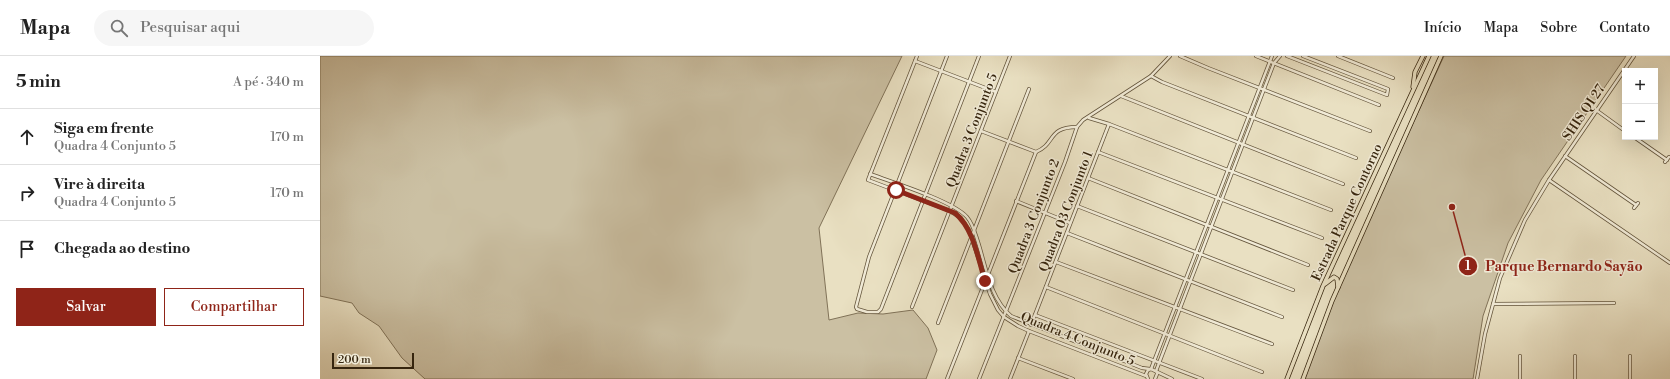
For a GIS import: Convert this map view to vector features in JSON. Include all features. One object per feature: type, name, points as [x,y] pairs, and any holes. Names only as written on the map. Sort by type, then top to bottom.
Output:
[{"type":"main road","points":[[1412,92],[1415,72],[1423,56]]},
{"type":"main road","name":"Estrada Parque Contorno","points":[[1287,379],[1323,286],[1428,56]]},
{"type":"main road","name":"Estrada Parque Contorno","points":[[1303,379],[1337,290],[1441,56]]},
{"type":"main road","points":[[1323,286],[1334,277],[1337,279],[1337,290]]},
{"type":"street","points":[[917,56],[870,174],[952,206],[966,216],[974,229],[995,296],[1006,312],[1015,318],[1142,368],[1151,369],[1172,379]]},
{"type":"street","points":[[947,56],[869,257],[857,302],[857,309],[863,312],[878,312],[881,310],[979,56]]},
{"type":"street","name":"Quadra 3 Conjunto 5","points":[[950,211],[1010,56]]},
{"type":"street","points":[[947,379],[1036,152],[1044,148],[1058,130],[1064,127],[1077,126],[1083,120],[1151,76],[1170,56]]},
{"type":"street","points":[[1180,56],[1259,89],[1370,131]]},
{"type":"street","points":[[1256,56],[1379,105]]},
{"type":"street","points":[[1147,378],[1147,372],[1151,369],[1165,334],[1272,56]]},
{"type":"street","points":[[1155,379],[1157,374],[1156,371],[1169,335],[1274,63],[1280,56]]},
{"type":"street","points":[[1287,56],[1387,95],[1388,89],[1303,56]]},
{"type":"street","points":[[1338,56],[1392,78]]},
{"type":"street","name":"SHIS QI 27","points":[[1477,379],[1482,349],[1500,278],[1525,220],[1549,180],[1634,56]]},
{"type":"street","points":[[915,61],[996,92]]},
{"type":"street","points":[[1151,76],[1162,82],[1356,158]]},
{"type":"street","points":[[938,323],[1029,89]]},
{"type":"street","points":[[1120,96],[1343,184]]},
{"type":"street","points":[[1596,110],[1622,128]]},
{"type":"street","points":[[1088,118],[1109,124],[1331,210]]},
{"type":"street","name":"Quadra 03 Conjunto 1","points":[[1010,379],[1030,324],[1056,262],[1109,124]]},
{"type":"street","name":"Quadra 3 Conjunto 2","points":[[979,379],[1077,126]]},
{"type":"street","points":[[981,131],[1036,152]]},
{"type":"street","points":[[1638,140],[1667,160]]},
{"type":"street","points":[[1098,152],[1322,238]]},
{"type":"street","points":[[1565,156],[1636,205]]},
{"type":"street","name":"Quadra 4 Conjunto 5","points":[[870,174],[868,180],[950,211],[961,218],[971,237],[993,302],[1004,316],[1028,330],[1147,378]]},
{"type":"street","points":[[1088,178],[1207,224],[1308,266]]},
{"type":"street","points":[[1549,180],[1670,263]]},
{"type":"street","points":[[1016,201],[1070,223]]},
{"type":"street","points":[[1077,206],[1293,290]]},
{"type":"street","points":[[912,306],[950,211]]},
{"type":"street","points":[[1067,232],[1282,317]]},
{"type":"street","points":[[1056,262],[1272,344]]},
{"type":"street","points":[[1046,287],[1262,372]]},
{"type":"street","points":[[1493,304],[1614,303]]},
{"type":"street","points":[[1035,315],[1202,379]]},
{"type":"street","points":[[1033,332],[1035,326]]},
{"type":"street","points":[[1520,356],[1520,379]]},
{"type":"street","points":[[1575,356],[1575,379]]},
{"type":"street","points":[[1630,356],[1630,379]]},
{"type":"street","points":[[1018,358],[1073,379]]},
{"type":"shaded area","points":[[320,56],[902,56],[819,228],[829,320],[858,313],[883,314],[913,310],[928,328],[937,350],[926,379],[425,379],[402,358],[379,326],[359,313],[352,303],[320,296]]},
{"type":"shaded area","points":[[1444,56],[1626,56],[1541,180],[1508,243],[1483,316],[1473,379],[1302,379],[1339,284]]},
{"type":"place","name":"Parque Bernardo Sayão","points":[[1452,207]]},
{"type":"route","points":[[896,190],[955,213],[961,218],[969,230],[985,281]]}]
